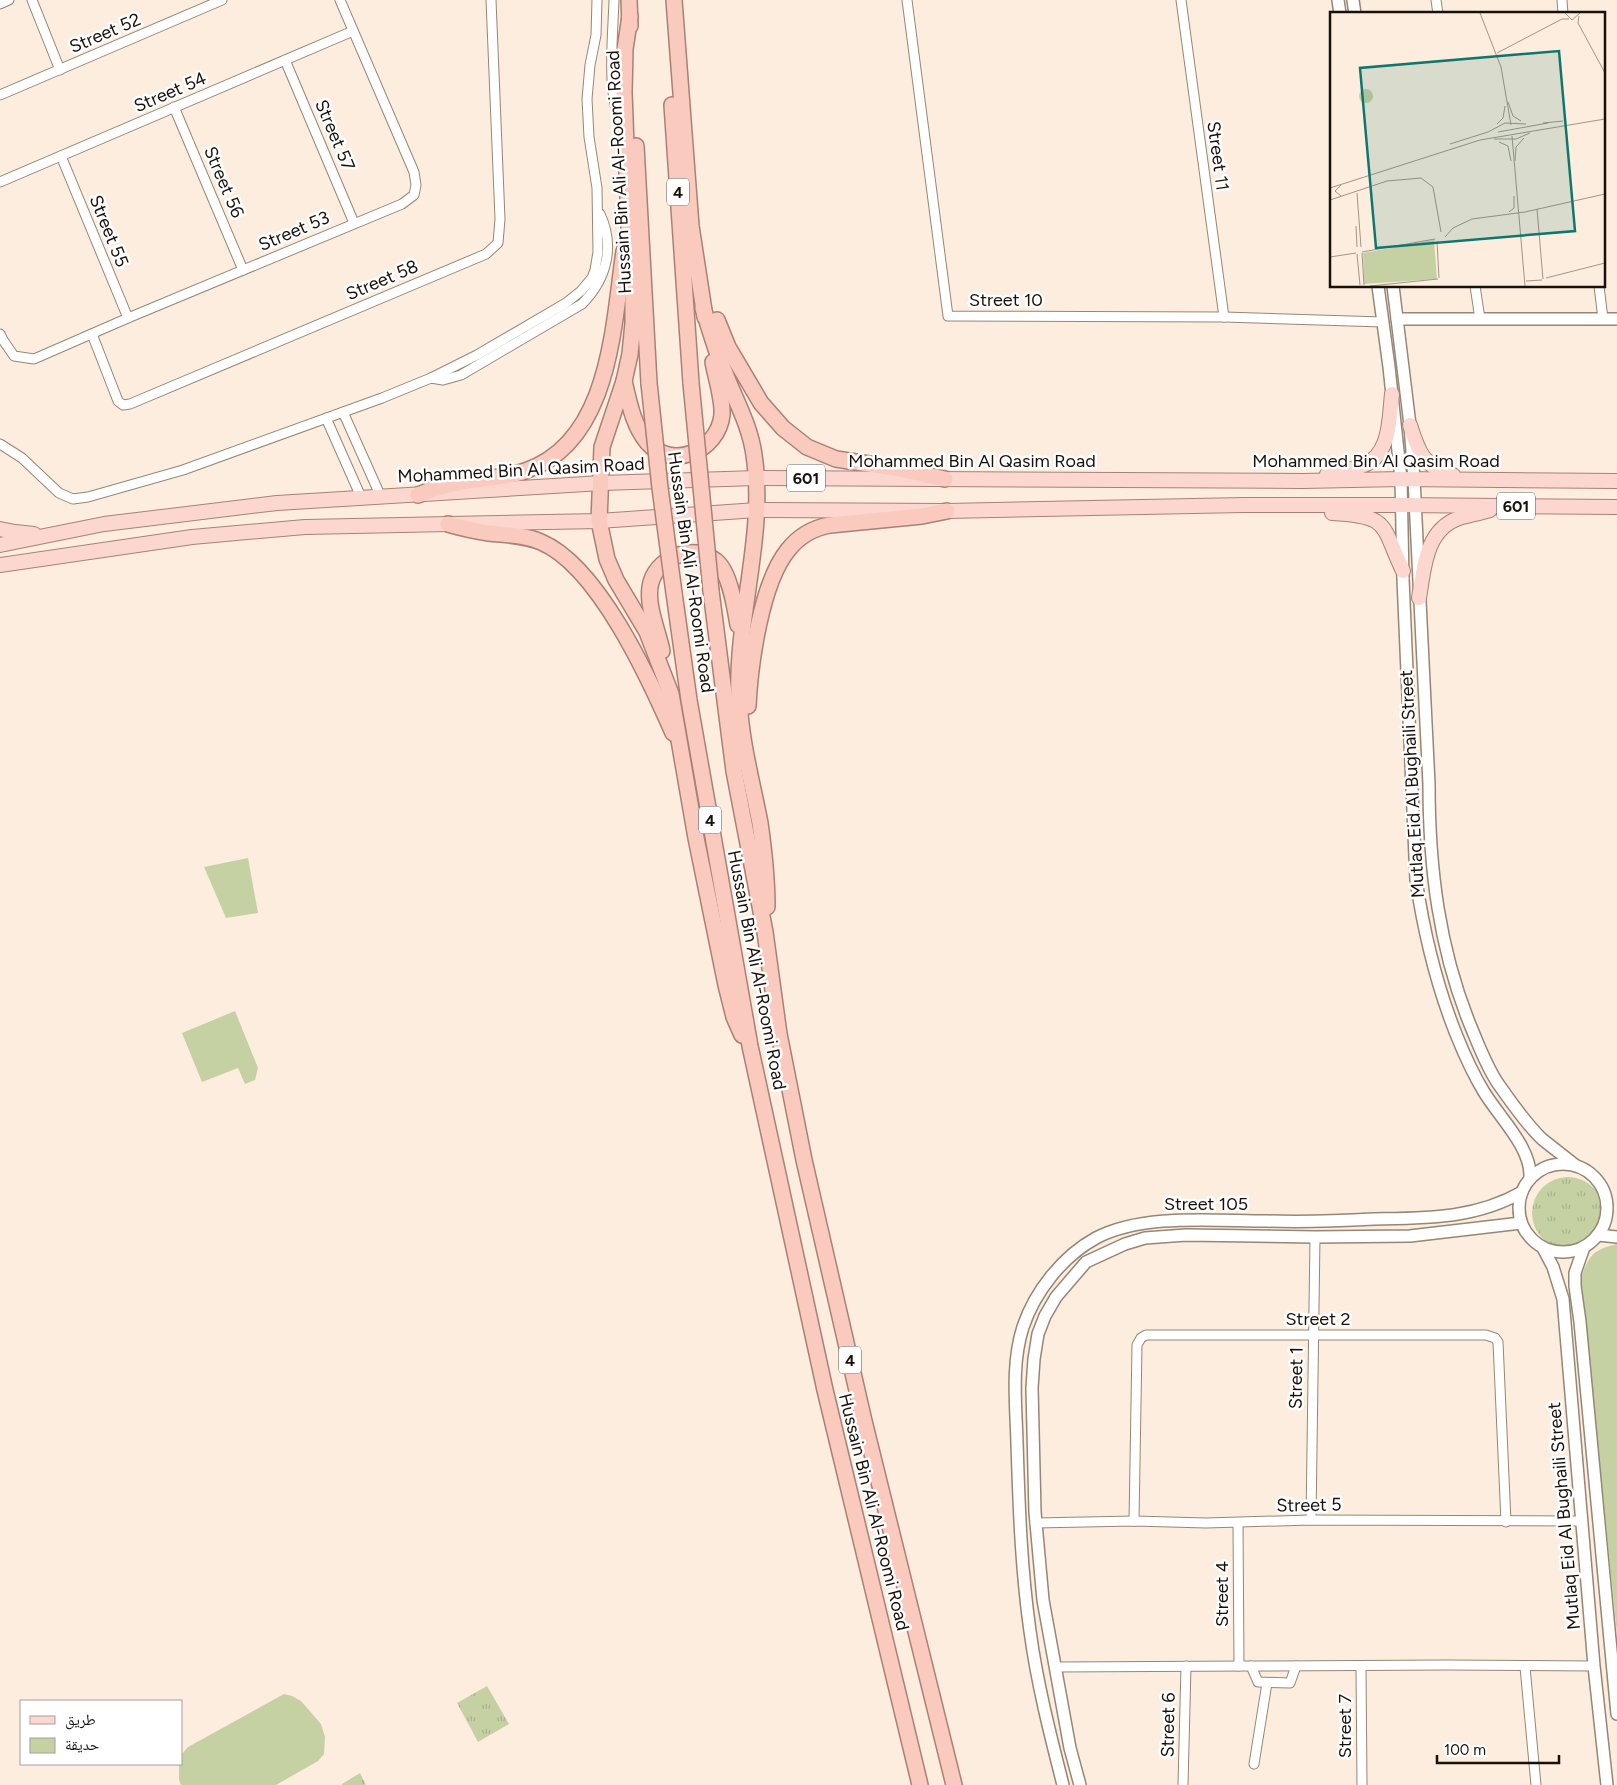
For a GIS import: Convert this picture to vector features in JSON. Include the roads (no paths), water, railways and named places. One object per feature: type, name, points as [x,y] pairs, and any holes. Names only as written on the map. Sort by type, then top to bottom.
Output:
[{"type":"highway","name":"Hussain Bin Ali Al-Roomi Road","points":[[629,0],[649,383],[660,488],[689,700],[750,1046],[825,1390],[920,1785]]},
{"type":"highway","name":"Hussain Bin Ali Al-Roomi Road","points":[[665,0],[690,383],[711,591],[734,771],[764,932],[778,1034],[804,1160],[864,1421],[954,1785]]},
{"type":"highway","points":[[624,381],[633,417],[648,443],[659,452],[673,456],[687,455],[701,450],[712,441],[719,428],[722,414],[721,399],[703,308],[691,226],[674,0]]},
{"type":"highway","points":[[630,16],[624,71],[633,323],[630,354],[624,381],[602,447],[599,521],[607,559],[616,580],[646,632],[671,694]]},
{"type":"highway","points":[[418,495],[457,482],[507,476],[528,471],[556,455],[576,434],[595,399],[611,346],[629,225]]},
{"type":"highway","points":[[691,226],[720,330],[753,390],[782,428],[807,447],[836,459],[946,478]]},
{"type":"highway","points":[[703,308],[719,359],[745,420],[754,454],[757,510],[741,642],[739,696],[740,723],[760,824],[765,869],[767,904],[764,932]]},
{"type":"highway","points":[[745,750],[749,687],[755,643],[771,584],[787,551],[803,536],[823,526],[922,516],[947,511]]},
{"type":"highway","points":[[448,524],[476,531],[532,538],[553,547],[570,562],[601,598],[626,638],[650,684],[683,757]]},
{"type":"highway","points":[[741,642],[732,596],[725,574],[716,561],[701,554],[685,553],[669,559],[657,570],[650,586],[650,602],[671,694],[696,838],[734,1017],[750,1046]]},
{"type":"main road","points":[[1303,481],[1324,474],[1358,467],[1378,455],[1387,436],[1392,394]]},
{"type":"main road","points":[[1410,425],[1421,456],[1428,463],[1438,470],[1476,479]]},
{"type":"main road","name":"Mohammed Bin Al Qasim Road","points":[[0,545],[104,524],[277,503],[602,483],[756,478],[1303,481],[1476,479],[1617,481]]},
{"type":"main road","name":"601","points":[[1,564],[192,537],[304,527],[599,521],[757,510],[947,511],[1184,506],[1408,505],[1617,507]]},
{"type":"main road","points":[[1184,506],[1347,514],[1365,517],[1376,521],[1385,530],[1403,571]]},
{"type":"main road","points":[[1418,598],[1427,554],[1431,544],[1442,528],[1458,518],[1506,506]]},
{"type":"main road","points":[[0,529],[49,535]]},
{"type":"street","points":[[0,4],[9,0]]},
{"type":"street","points":[[32,0],[60,70]]},
{"type":"street","name":"Street 52","points":[[0,95],[222,0]]},
{"type":"street","name":"Street 53","points":[[0,334],[14,356],[34,359],[402,204],[414,195],[416,185],[414,172],[340,0]]},
{"type":"street","name":"Street 58","points":[[92,334],[118,401],[123,405],[130,404],[486,254],[498,243],[500,219],[491,0]]},
{"type":"street","points":[[0,444],[33,468],[59,493],[73,499],[81,499],[183,470],[431,378],[477,355],[566,303],[581,291],[592,278],[598,261],[596,174],[589,137],[587,99],[590,65],[596,35],[596,0]]},
{"type":"street","points":[[614,0],[613,99],[617,116],[626,132]]},
{"type":"street","name":"Street 10","points":[[907,0],[948,316],[1224,317],[1383,322]]},
{"type":"street","name":"Street 11","points":[[1180,0],[1224,317]]},
{"type":"street","name":"Street 54","points":[[0,182],[353,31]]},
{"type":"street","name":"Street 57","points":[[285,60],[354,223]]},
{"type":"street","name":"Street 56","points":[[174,107],[243,270]]},
{"type":"street","name":"Street 55","points":[[61,156],[128,318]]},
{"type":"street","points":[[1378,288],[1392,394],[1408,479]]},
{"type":"street","points":[[1393,288],[1410,425],[1408,479]]},
{"type":"street","points":[[1475,288],[1480,318]]},
{"type":"street","points":[[1599,288],[1603,318]]},
{"type":"street","points":[[1397,318],[1617,318]]},
{"type":"street","points":[[343,412],[381,497]]},
{"type":"street","points":[[326,418],[361,497]]},
{"type":"street","name":"Mutlaq Eid Al Bughaili Street","points":[[1408,479],[1403,571],[1416,880],[1430,955],[1444,1003],[1463,1052],[1483,1092],[1526,1155],[1531,1169],[1530,1178]]},
{"type":"street","name":"Mutlaq Eid Al Bughaili Street","points":[[1408,505],[1418,598],[1429,784],[1429,829],[1437,907],[1446,953],[1459,997],[1479,1046],[1498,1083],[1542,1138],[1575,1165]]},
{"type":"street","points":[[1412,776],[1420,778],[1421,782],[1425,844],[1432,856]]},
{"type":"street","points":[[1563,1163],[1575,1165],[1586,1170],[1596,1178],[1606,1200],[1607,1212],[1604,1224],[1598,1235],[1584,1247],[1570,1252],[1556,1252],[1543,1248],[1526,1233],[1521,1223],[1519,1202],[1530,1178],[1540,1170],[1551,1165],[1563,1163]]},
{"type":"street","name":"Street 105","points":[[1063,1785],[1040,1690],[1029,1623],[1021,1549],[1017,1485],[1017,1354],[1021,1336],[1030,1312],[1048,1281],[1070,1257],[1096,1239],[1119,1228],[1149,1222],[1311,1222],[1452,1216],[1485,1209],[1504,1202],[1522,1192]]},
{"type":"street","points":[[1606,1200],[1617,1212]]},
{"type":"street","points":[[1186,1221],[1183,1230],[1186,1235]]},
{"type":"street","name":"Street 105","points":[[1080,1785],[1070,1748],[1042,1600],[1036,1523],[1032,1378],[1038,1334],[1045,1316],[1056,1297],[1086,1262],[1125,1244],[1145,1238],[1186,1235],[1410,1236],[1521,1223]]},
{"type":"street","points":[[1598,1235],[1617,1237]]},
{"type":"street","name":"Street 1","points":[[1310,1520],[1315,1237]]},
{"type":"street","name":"Mutlaq Eid Al Bughaili Street","points":[[1584,1247],[1575,1273],[1575,1286],[1617,1714]]},
{"type":"street","name":"Mutlaq Eid Al Bughaili Street","points":[[1543,1248],[1553,1267],[1563,1299],[1594,1666],[1607,1785]]},
{"type":"street","name":"Street 2","points":[[1134,1522],[1137,1345],[1140,1338],[1146,1335],[1486,1334],[1495,1338],[1498,1347],[1506,1522]]},
{"type":"street","points":[[1016,1417],[1025,1412],[1033,1416]]},
{"type":"street","name":"Street 5","points":[[1036,1523],[1238,1523],[1310,1520],[1582,1521]]},
{"type":"street","name":"Street 4","points":[[1238,1523],[1239,1666]]},
{"type":"street","name":"Street 6","points":[[1184,1785],[1186,1666]]},
{"type":"street","points":[[1251,1666],[1258,1682],[1267,1683],[1290,1682],[1296,1666]]},
{"type":"street","points":[[1055,1667],[1594,1666]]},
{"type":"street","name":"Street 7","points":[[1361,1667],[1362,1785]]},
{"type":"street","points":[[1525,1667],[1536,1785]]},
{"type":"street","points":[[1254,1764],[1267,1683]]}]
